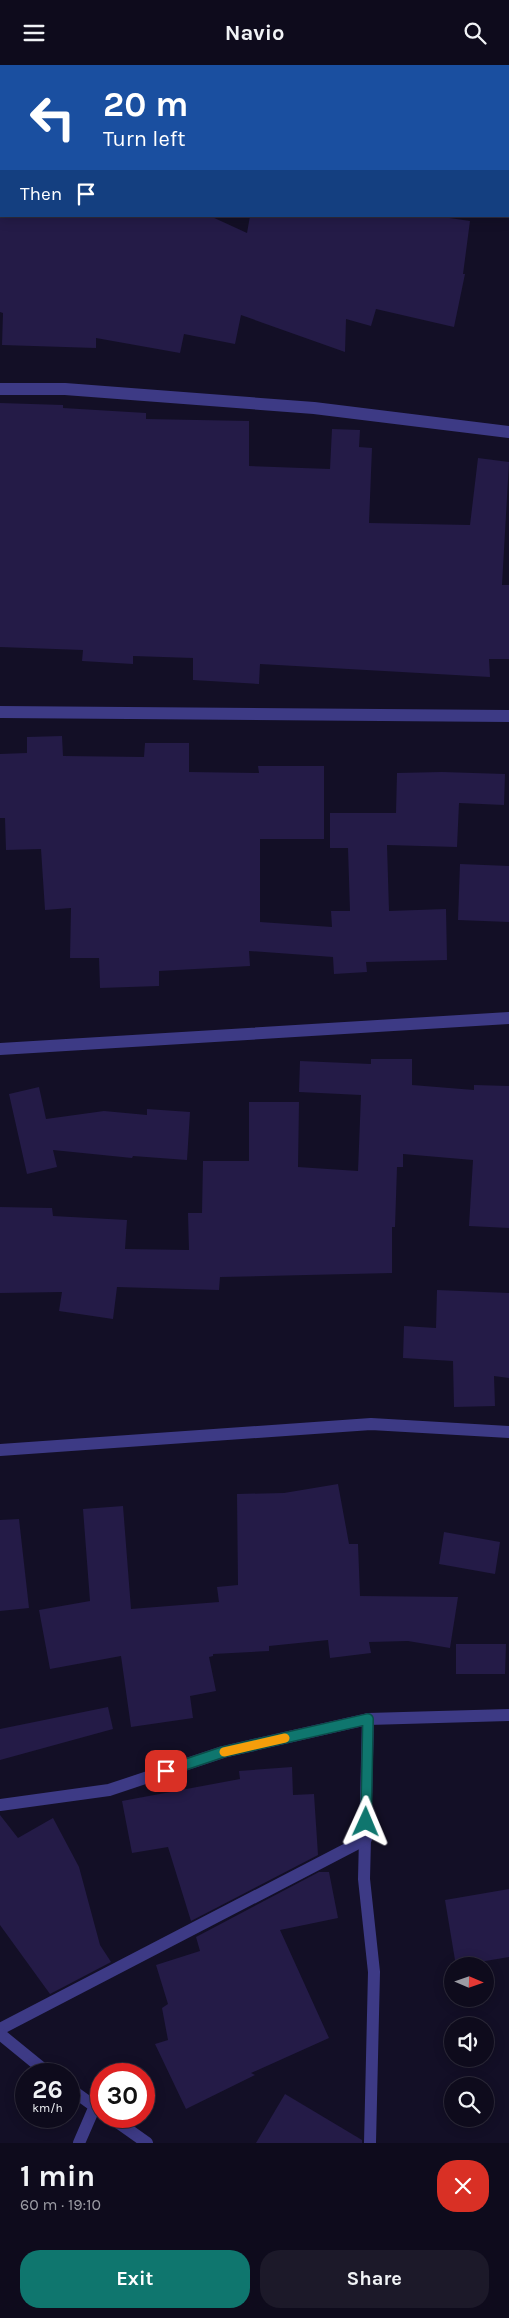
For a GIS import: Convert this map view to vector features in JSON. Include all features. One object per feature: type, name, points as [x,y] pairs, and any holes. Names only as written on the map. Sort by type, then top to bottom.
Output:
[{"type":"street","points":[[0,389],[65,389],[314,408],[509,432]]},
{"type":"street","points":[[0,712],[509,716]]},
{"type":"street","points":[[0,1049],[509,1018]]},
{"type":"street","points":[[0,1450],[372,1425],[509,1432]]},
{"type":"street","points":[[0,1805],[109,1790],[223,1752],[368,1719],[509,1715]]},
{"type":"street","points":[[368,1719],[364,1879],[374,1972],[370,2143]]},
{"type":"street","points":[[0,2029],[366,1839]]},
{"type":"street","points":[[0,2034],[36,2063]]},
{"type":"street","points":[[79,2143],[90,2123]]},
{"type":"street","points":[[126,2128],[147,2143]]},
{"type":"building","points":[[0,217],[212,217],[247,233],[250,217],[443,217],[470,221],[463,274],[465,274],[454,327],[376,309],[371,326],[346,319],[345,352],[241,315],[235,344],[184,334],[180,353],[96,338],[96,348],[2,345],[3,313],[0,312]]},
{"type":"building","points":[[0,403],[63,405],[63,408],[146,413],[146,419],[249,421],[249,466],[330,469],[332,429],[360,430],[359,447],[372,448],[369,523],[470,525],[478,458],[509,462],[502,585],[509,585],[509,659],[489,659],[490,677],[260,664],[259,684],[193,680],[193,658],[133,656],[133,664],[82,661],[83,650],[0,647]]},
{"type":"building","points":[[62,736],[63,756],[144,757],[145,743],[189,743],[189,772],[259,773],[258,766],[324,766],[324,839],[260,839],[260,922],[332,927],[331,911],[350,911],[348,848],[330,848],[330,813],[396,813],[397,773],[505,774],[504,805],[459,803],[457,847],[387,845],[389,911],[446,909],[447,960],[366,962],[367,972],[334,974],[333,957],[249,951],[250,966],[159,971],[159,986],[100,988],[99,958],[70,958],[71,908],[45,910],[41,849],[6,850],[5,818],[0,818],[0,754],[27,753],[27,737]]},
{"type":"building","points":[[460,864],[509,866],[509,922],[458,920]]},
{"type":"building","points":[[371,1059],[412,1059],[412,1085],[474,1090],[474,1085],[509,1086],[509,1228],[469,1226],[473,1160],[403,1154],[403,1167],[397,1167],[395,1227],[392,1227],[392,1273],[220,1277],[219,1290],[117,1287],[113,1319],[59,1311],[62,1292],[0,1293],[0,1207],[52,1208],[53,1216],[127,1220],[125,1249],[189,1250],[188,1213],[202,1213],[203,1161],[249,1161],[249,1102],[299,1102],[298,1167],[358,1171],[361,1095],[299,1092],[300,1061],[371,1064]]},
{"type":"building","points":[[39,1087],[46,1119],[104,1111],[147,1115],[147,1109],[190,1112],[187,1160],[133,1156],[132,1158],[53,1150],[57,1167],[27,1174],[9,1094]]},
{"type":"building","points":[[437,1290],[509,1293],[509,1378],[494,1376],[495,1406],[454,1407],[453,1361],[403,1358],[404,1326],[436,1328]]},
{"type":"building","points":[[338,1484],[349,1544],[358,1544],[360,1596],[458,1597],[450,1648],[408,1641],[369,1642],[371,1653],[330,1658],[328,1640],[269,1646],[269,1651],[213,1654],[213,1656],[209,1657],[216,1691],[190,1696],[193,1718],[131,1727],[121,1656],[50,1669],[39,1610],[90,1601],[83,1509],[123,1506],[131,1609],[219,1602],[217,1587],[238,1585],[237,1494],[284,1493]]},
{"type":"building","points":[[19,1519],[29,1608],[0,1611],[0,1520]]},
{"type":"building","points":[[444,1532],[500,1542],[495,1574],[439,1564]]},
{"type":"building","points":[[456,1644],[506,1644],[505,1674],[456,1674]]},
{"type":"building","points":[[108,1707],[113,1729],[0,1760],[0,1729]]},
{"type":"building","points":[[292,1767],[293,1795],[314,1794],[318,1855],[191,1921],[168,1847],[132,1853],[122,1801],[240,1779],[239,1771]]},
{"type":"building","points":[[0,1815],[18,1838],[53,1818],[79,1867],[100,1945],[111,1962],[50,1994],[0,1925]]},
{"type":"building","points":[[319,1872],[329,1872],[338,1918],[280,1930],[329,2038],[251,2073],[255,2075],[186,2109],[155,2044],[168,2040],[162,2008],[168,2004],[156,1965],[200,1951],[196,1937]]},
{"type":"building","points":[[509,1889],[509,1957],[494,1960],[494,1957],[454,1957],[445,1900]]},
{"type":"building","points":[[285,2094],[362,2140],[362,2143],[256,2143]]},
{"type":"slow traffic","points":[[224,1752],[285,1738]]},
{"type":"route","points":[[166,1771],[223,1752],[368,1719],[366,1822]]}]
